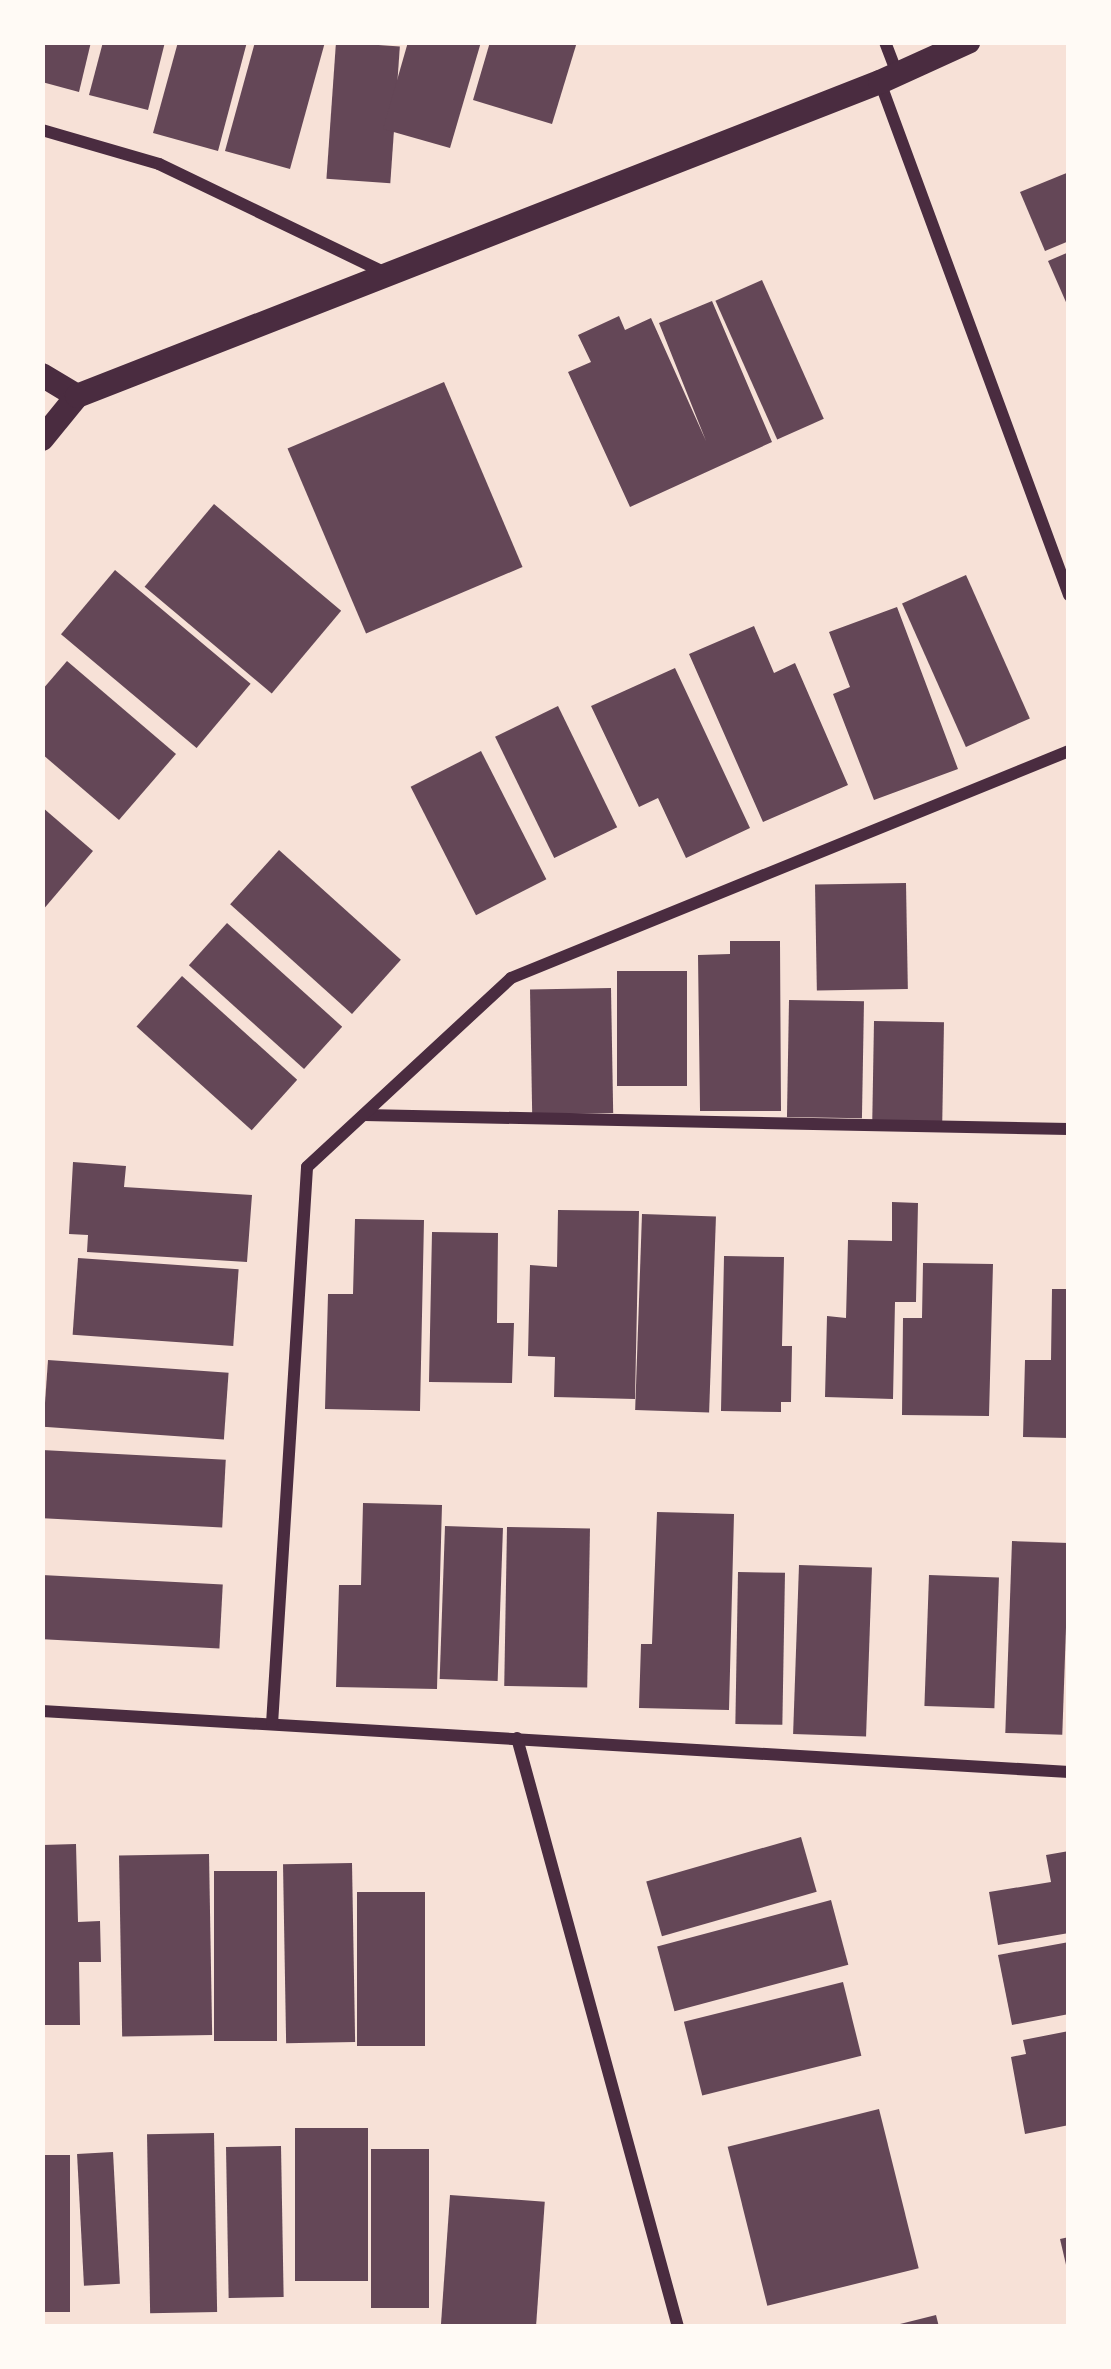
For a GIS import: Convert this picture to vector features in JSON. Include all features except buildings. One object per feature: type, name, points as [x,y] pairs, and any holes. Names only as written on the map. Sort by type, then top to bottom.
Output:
[{"type":"main road","points":[[42,439],[77,396],[888,79],[968,42]]},
{"type":"main road","points":[[42,375],[77,396]]},
{"type":"street","points":[[885,42],[888,79],[1069,595]]},
{"type":"street","points":[[42,130],[159,164],[388,274]]},
{"type":"street","points":[[272,1724],[307,1167],[511,978],[1069,751]]},
{"type":"street","points":[[363,1115],[1069,1129]]},
{"type":"street","points":[[42,1711],[1069,1772]]},
{"type":"street","points":[[518,1738],[678,2327]]}]
